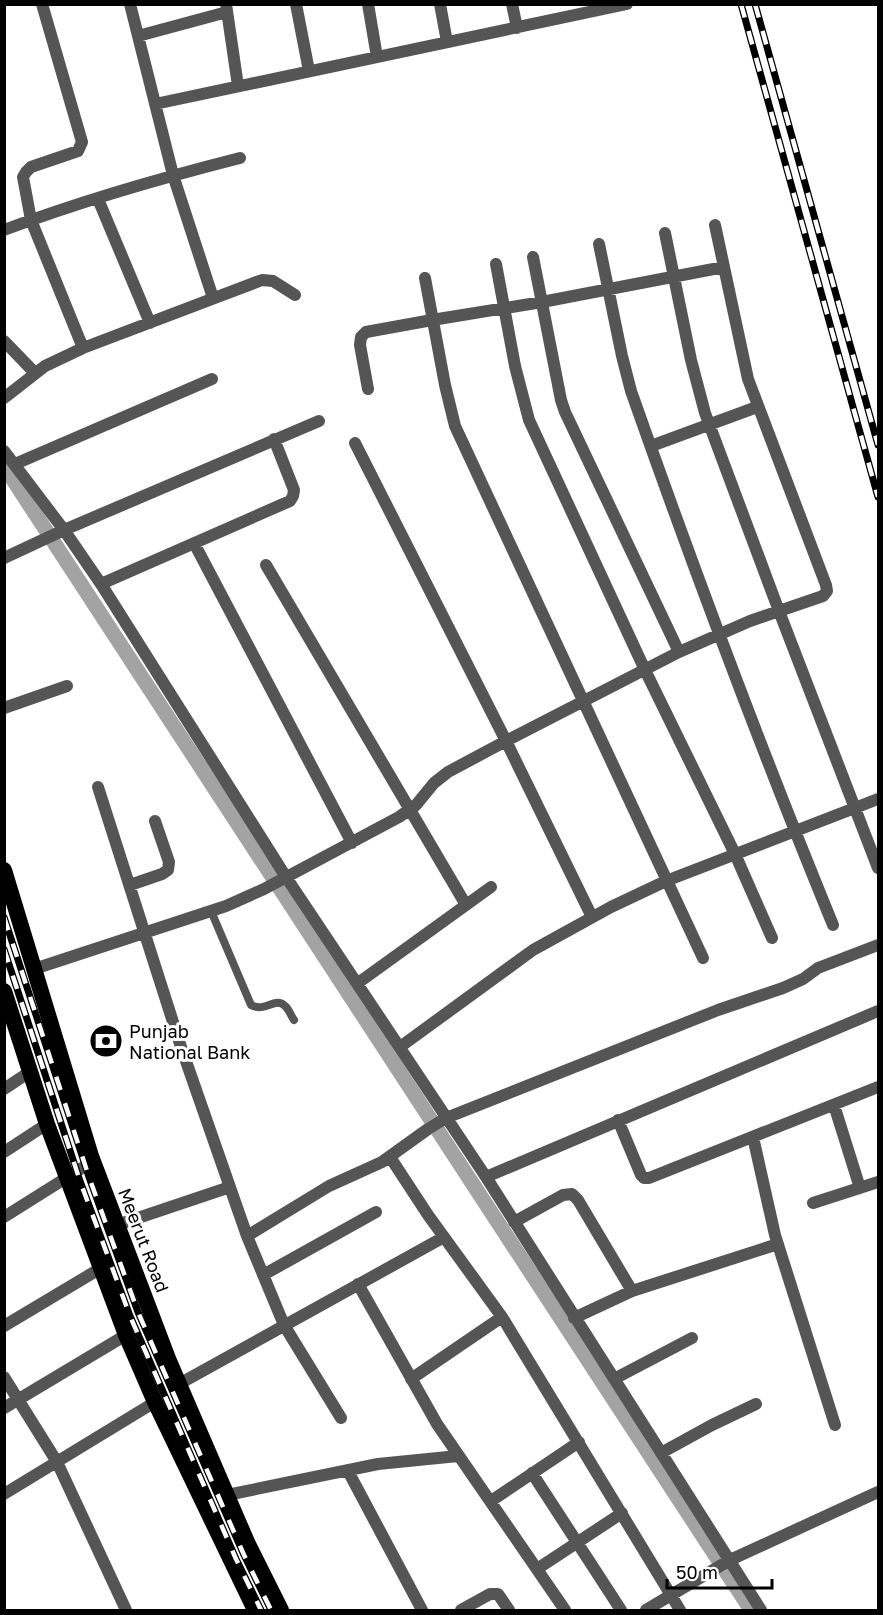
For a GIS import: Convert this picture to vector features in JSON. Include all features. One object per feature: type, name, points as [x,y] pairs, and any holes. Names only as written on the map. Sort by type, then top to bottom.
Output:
[{"type":"highway","name":"Meerut Road","points":[[4,870],[93,1161],[179,1384],[247,1542],[281,1611]]},
{"type":"highway","points":[[4,991],[47,1124],[126,1335],[155,1402],[255,1611]]},
{"type":"street","points":[[42,4],[82,142],[78,151],[31,167],[26,172],[24,184],[31,220],[83,348]]},
{"type":"street","points":[[130,4],[173,175],[213,298]]},
{"type":"street","points":[[296,4],[309,71]]},
{"type":"street","points":[[368,4],[377,57]]},
{"type":"street","points":[[440,4],[447,42]]},
{"type":"street","points":[[512,4],[517,28]]},
{"type":"street","points":[[155,104],[517,28],[575,10],[627,4]]},
{"type":"street","points":[[138,36],[226,8],[238,86]]},
{"type":"street","points":[[4,230],[173,175],[240,158]]},
{"type":"street","points":[[98,199],[150,323]]},
{"type":"street","points":[[34,969],[211,911],[264,889],[410,810],[434,783],[448,772],[506,741],[720,633],[823,596],[827,591],[745,367],[715,225]]},
{"type":"street","points":[[665,233],[694,377],[710,425],[779,611],[879,868]]},
{"type":"street","points":[[600,244],[626,373],[720,633],[833,925]]},
{"type":"street","points":[[533,257],[565,412],[679,652]]},
{"type":"street","points":[[496,264],[519,381],[530,420],[645,670],[735,854],[772,938]]},
{"type":"street","points":[[368,389],[360,345],[361,337],[366,332],[609,290],[724,267]]},
{"type":"street","points":[[425,278],[444,385],[454,426],[703,958]]},
{"type":"street","points":[[4,398],[35,373],[83,348],[262,280],[267,279],[295,295]]},
{"type":"street","points":[[4,341],[35,373]]},
{"type":"street","points":[[15,464],[212,379]]},
{"type":"street","points":[[651,446],[758,407]]},
{"type":"street","points":[[4,558],[319,421]]},
{"type":"street","points":[[101,584],[290,501],[294,490],[274,439]]},
{"type":"street","points":[[355,443],[592,916]]},
{"type":"street","points":[[4,451],[101,584],[284,878],[400,1047],[437,1123],[486,1178],[661,1453],[726,1562],[761,1611]]},
{"type":"street","points":[[194,543],[352,843]]},
{"type":"street","points":[[266,565],[466,905]]},
{"type":"street","points":[[4,708],[67,686]]},
{"type":"street","points":[[98,787],[180,1044],[247,1236],[284,1325],[341,1418]]},
{"type":"street","points":[[400,1047],[533,950],[592,916],[666,881],[879,799]]},
{"type":"street","points":[[130,885],[168,870],[169,862],[155,821]]},
{"type":"street","points":[[358,983],[491,887]]},
{"type":"street","points":[[247,1236],[315,1194],[390,1157],[437,1123],[718,1010],[783,988],[818,968],[879,945]]},
{"type":"street","points":[[486,1178],[879,1011]]},
{"type":"street","points":[[4,1089],[31,1071]]},
{"type":"street","points":[[618,1120],[639,1172],[644,1178],[655,1176],[879,1087]]},
{"type":"street","points":[[834,1106],[860,1188]]},
{"type":"street","points":[[4,1152],[47,1124]]},
{"type":"street","points":[[753,1137],[778,1244],[835,1425]]},
{"type":"street","points":[[390,1157],[502,1317],[680,1611]]},
{"type":"street","points":[[4,1217],[93,1161]]},
{"type":"street","points":[[813,1203],[879,1182]]},
{"type":"street","points":[[117,1225],[230,1187]]},
{"type":"street","points":[[514,1222],[563,1195],[572,1194],[578,1200],[632,1291]]},
{"type":"street","points":[[263,1275],[376,1212]]},
{"type":"street","points":[[179,1384],[444,1237]]},
{"type":"street","points":[[574,1318],[632,1291],[778,1244]]},
{"type":"street","points":[[4,1326],[101,1268]]},
{"type":"street","points":[[358,1284],[411,1379],[458,1456],[565,1611]]},
{"type":"street","points":[[411,1379],[502,1317]]},
{"type":"street","points":[[4,1408],[126,1335]]},
{"type":"street","points":[[614,1379],[693,1338]]},
{"type":"street","points":[[4,1377],[57,1462],[126,1611]]},
{"type":"street","points":[[4,1494],[155,1402]]},
{"type":"street","points":[[661,1453],[756,1404]]},
{"type":"street","points":[[491,1501],[579,1442]]},
{"type":"street","points":[[226,1495],[403,1461],[458,1456]]},
{"type":"street","points":[[348,1471],[422,1611]]},
{"type":"street","points":[[532,1473],[621,1611]]},
{"type":"street","points":[[646,1611],[726,1562],[879,1492]]},
{"type":"street","points":[[537,1569],[622,1513]]},
{"type":"street","points":[[461,1611],[494,1593],[498,1594],[509,1611]]},
{"type":"lane","points":[[211,911],[251,1005],[262,1008],[281,1003],[286,1006],[294,1020]]},
{"type":"waterway","points":[[4,466],[751,1610]]},
{"type":"railway","points":[[741,4],[878,497]]},
{"type":"railway","points":[[755,4],[878,445]]},
{"type":"railway","points":[[4,917],[89,1177],[138,1312],[244,1555],[271,1610]]},
{"type":"railway","points":[[4,949],[80,1181],[130,1316],[236,1559],[261,1610]]},
{"type":"place","name":"Punjab National Bank","points":[[106,1041]]}]
